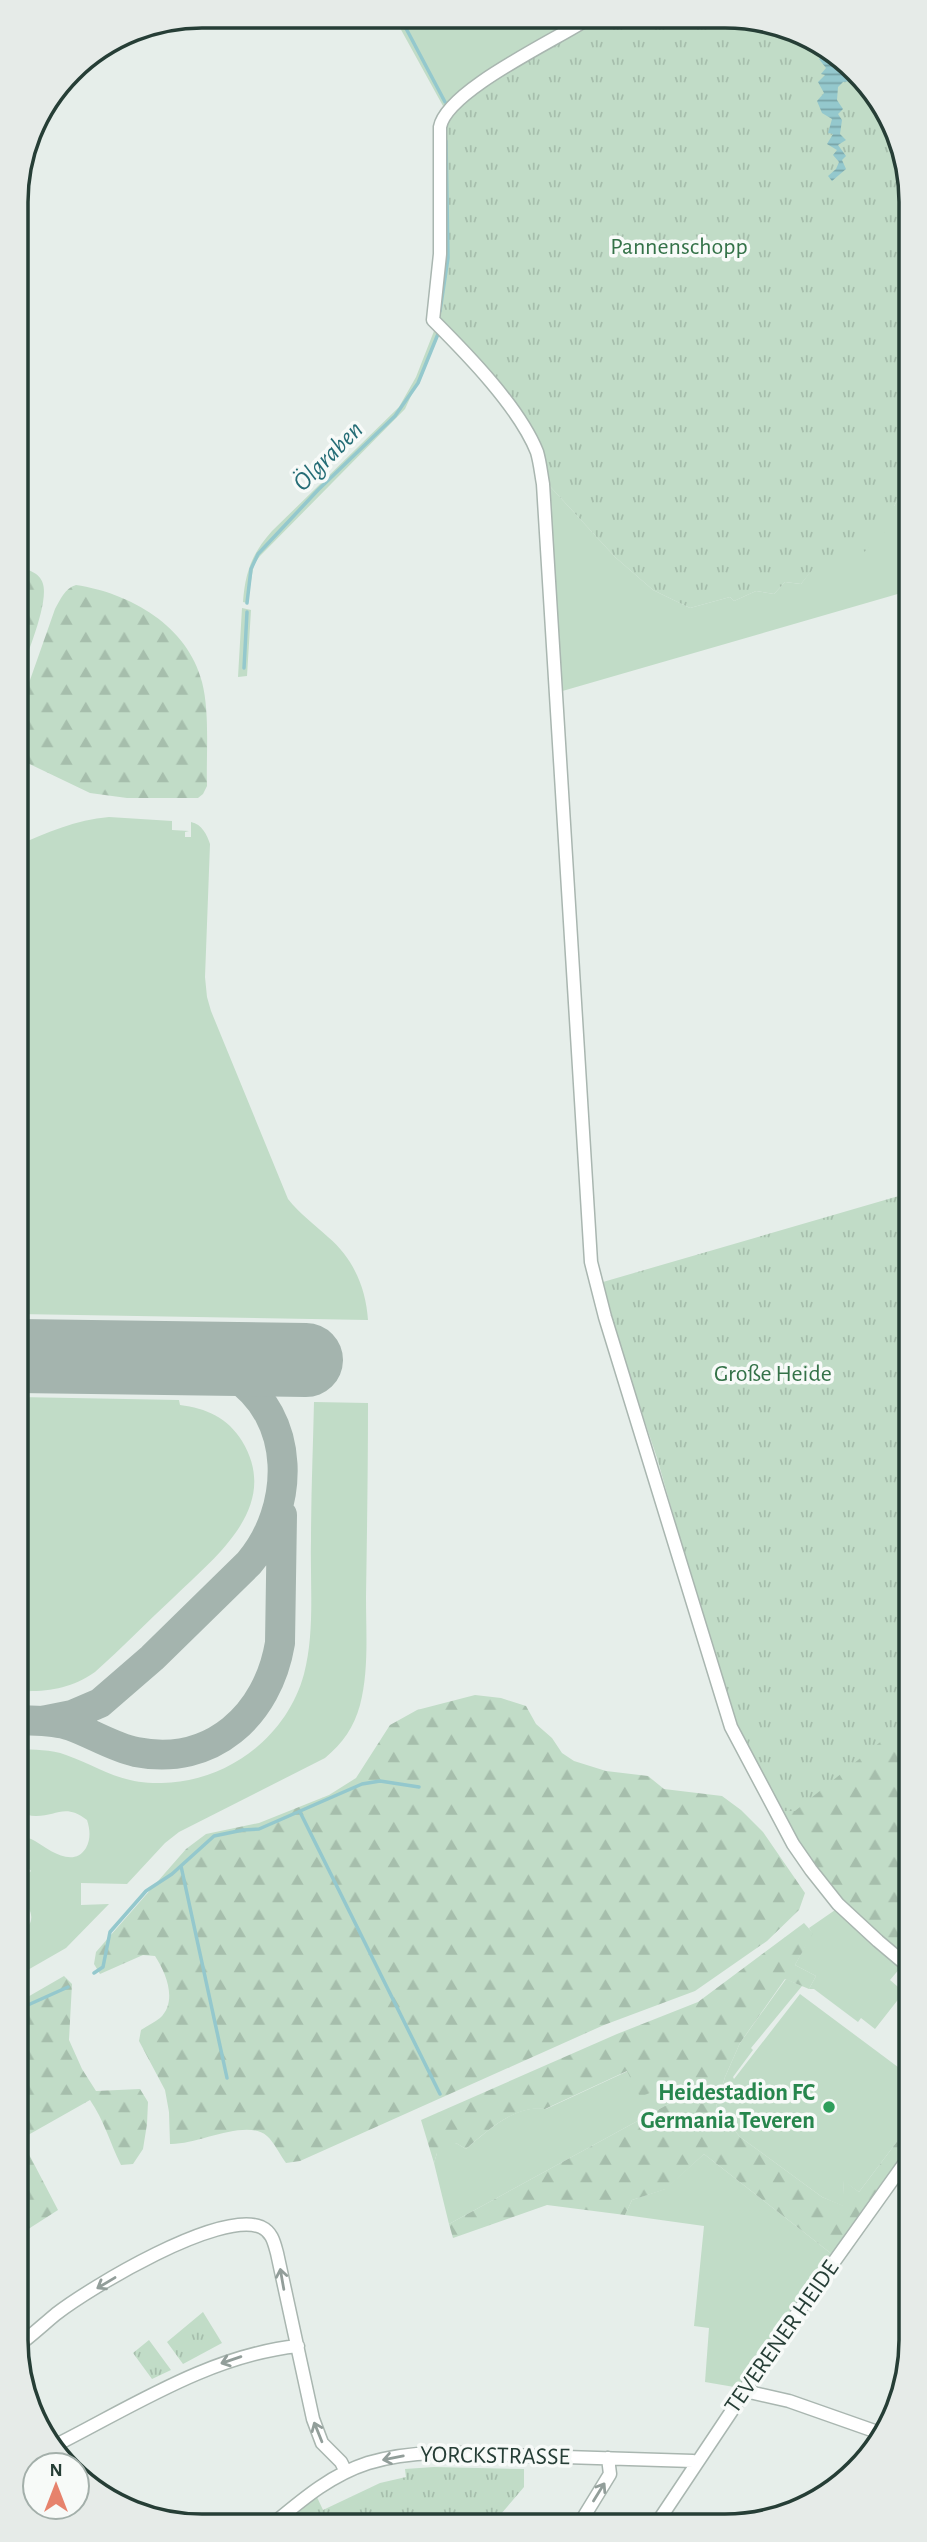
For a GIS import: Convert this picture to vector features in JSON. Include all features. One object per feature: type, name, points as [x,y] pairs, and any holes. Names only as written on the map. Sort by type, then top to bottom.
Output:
[{"type":"street","points":[[572,28],[475,87],[443,115],[440,127],[440,254],[433,320],[466,353],[518,420],[538,454],[594,1278],[731,1727],[793,1844],[811,1870],[838,1904],[899,1959]]},
{"type":"street","name":"TEVERENER HEIDE","points":[[663,2514],[751,2378],[899,2171]]},
{"type":"street","points":[[28,2337],[58,2312],[148,2258],[196,2235],[223,2227],[260,2227],[272,2237],[317,2431],[322,2443],[341,2462],[346,2472]]},
{"type":"street","points":[[61,2442],[217,2365],[256,2352],[298,2346]]},
{"type":"street","points":[[745,2391],[789,2401],[873,2431]]},
{"type":"street","name":"YORCKSTRASSE","points":[[284,2514],[305,2495],[346,2472],[389,2459],[430,2453],[693,2460]]},
{"type":"street","points":[[586,2514],[610,2474],[608,2458]]},
{"type":"green space","points":[[400,28],[568,28],[443,106]]},
{"type":"green space","name":"Pannenschopp","points":[[578,28],[736,28],[759,31],[781,37],[812,51],[856,87],[881,125],[890,146],[898,179],[899,498],[894,506],[899,518],[855,561],[820,571],[814,568],[801,584],[785,582],[774,594],[756,591],[734,601],[730,597],[690,608],[653,590],[615,557],[546,482],[539,452],[437,322],[444,118],[456,104]]},
{"type":"green space","points":[[434,331],[439,335],[405,409],[260,556],[254,564],[247,603],[243,602],[248,573],[259,547],[272,531],[399,407],[416,377]]},
{"type":"green space","points":[[546,482],[615,557],[653,590],[690,608],[730,597],[734,601],[756,591],[774,594],[785,582],[801,584],[814,567],[894,506],[899,498],[899,594],[559,692]]},
{"type":"green space","points":[[28,570],[39,577],[43,584],[43,605],[28,651]]},
{"type":"green space","points":[[76,585],[96,589],[136,604],[170,629],[184,644],[195,662],[202,682],[207,720],[207,786],[198,798],[127,798],[90,793],[28,763],[28,686],[55,609]]},
{"type":"green space","points":[[242,608],[251,610],[247,676],[238,677]]},
{"type":"green space","points":[[109,817],[172,821],[172,830],[189,831],[185,832],[185,837],[191,837],[191,822],[201,827],[206,834],[210,844],[205,977],[211,1011],[288,1199],[345,1254],[361,1285],[368,1320],[28,1314],[28,841],[85,821]]},
{"type":"green space","name":"Große Heide","points":[[899,1196],[899,1727],[795,1811],[779,1811],[729,1710],[657,1458],[608,1312],[603,1282]]},
{"type":"green space","points":[[28,1397],[179,1400],[180,1405],[199,1409],[223,1420],[242,1441],[252,1465],[254,1488],[249,1509],[238,1529],[207,1565],[95,1672],[77,1682],[28,1691]]},
{"type":"green space","points":[[314,1402],[368,1403],[366,1665],[360,1705],[351,1727],[325,1758],[179,1832],[165,1843],[127,1884],[81,1883],[81,1905],[109,1904],[66,1948],[28,1970],[28,1927],[31,1917],[28,1908],[28,1874],[31,1871],[28,1868],[28,1838],[60,1855],[74,1857],[86,1848],[90,1834],[87,1820],[73,1812],[28,1815],[28,1749],[60,1753],[122,1778],[147,1783],[186,1781],[231,1765],[251,1752],[269,1736],[284,1717],[296,1697],[304,1674],[311,1625]]},
{"type":"green space","points":[[899,1645],[898,1954],[841,1902],[813,1867],[752,1765]]},
{"type":"green space","points":[[475,1695],[501,1698],[526,1706],[536,1724],[552,1738],[562,1753],[574,1761],[606,1771],[648,1776],[664,1789],[722,1796],[763,1832],[805,1893],[799,1910],[767,1941],[695,1991],[604,2025],[300,2161],[286,2163],[270,2139],[258,2131],[234,2131],[170,2144],[165,2090],[139,2041],[141,2030],[160,2018],[168,2004],[168,1987],[163,1970],[155,1956],[143,1955],[100,1974],[94,1964],[96,1952],[186,1849],[206,1834],[259,1823],[329,1795],[356,1778],[390,1725],[417,1710]]},
{"type":"green space","points":[[838,1908],[899,1965],[899,1969],[890,1980],[899,1988],[899,1998],[875,2029],[861,2018],[858,2022],[814,1989],[809,1989],[816,1976],[795,1965],[812,1933],[809,1928]]},
{"type":"green space","points":[[804,1923],[813,1933],[795,1965],[816,1976],[809,1989],[785,1979],[740,2043],[725,2077],[716,2107],[740,2137],[822,2197],[844,2206],[843,2180],[859,2192],[899,2139],[899,2164],[833,2255],[704,2154],[666,2189],[632,2200],[625,2215],[547,2205],[453,2238],[449,2224],[674,2101],[664,2087],[640,2097],[627,2071],[545,2109],[513,2115],[466,2149],[456,2143],[448,2153],[437,2153],[434,2163],[421,2120],[617,2034],[698,2002]]},
{"type":"green space","points":[[64,1976],[72,1984],[69,2040],[96,2091],[140,2089],[148,2102],[147,2124],[143,2149],[133,2164],[121,2165],[90,2100],[28,2135],[28,1997]]},
{"type":"green space","name":"Heidestadion FC Germania Teveren","points":[[786,1979],[802,1986],[751,2048],[753,2050],[734,2079],[800,1994],[899,2068],[899,2139],[859,2192],[843,2181],[845,2207],[822,2197],[740,2137],[716,2107],[725,2077],[740,2043]]},
{"type":"green space","points":[[628,2071],[664,2087],[674,2101],[449,2224],[434,2163],[437,2153],[456,2143],[466,2149],[513,2114],[535,2108],[546,2109]]},
{"type":"green space","points":[[28,2152],[58,2210],[28,2229]]},
{"type":"green space","points":[[704,2154],[833,2255],[740,2388],[705,2382],[709,2328],[694,2326],[704,2226],[625,2215],[632,2200],[665,2189]]},
{"type":"green space","points":[[203,2312],[222,2343],[183,2364],[167,2342]]},
{"type":"green space","points":[[149,2340],[171,2370],[152,2379],[133,2353]]},
{"type":"green space","points":[[405,2469],[524,2469],[524,2487],[501,2514],[292,2514],[316,2495],[323,2510],[380,2483],[406,2477]]},
{"type":"water","points":[[821,57],[831,64],[850,81],[843,82],[838,87],[837,100],[843,109],[838,114],[842,120],[840,134],[846,140],[838,145],[846,156],[842,160],[846,169],[832,181],[828,176],[839,162],[833,155],[837,150],[827,144],[833,134],[828,133],[832,119],[822,113],[817,101],[824,93],[818,82],[825,75],[821,74],[826,68],[819,59]]},
{"type":"waterway","name":"Ölgraben","points":[[406,28],[445,102]]},
{"type":"waterway","name":"Ölgraben","points":[[440,311],[448,258],[446,141]]},
{"type":"waterway","name":"Ölgraben","points":[[247,603],[251,569],[258,554],[318,490],[395,416],[418,383],[438,334]]},
{"type":"waterway","name":"Ölgraben","points":[[244,668],[247,612]]},
{"type":"waterway","points":[[94,1973],[103,1967],[110,1932],[146,1891],[172,1874],[214,1836],[259,1829],[362,1784],[380,1781],[419,1787]]},
{"type":"waterway","points":[[300,1812],[440,2094]]},
{"type":"waterway","points":[[181,1866],[227,2078]]},
{"type":"waterway","points":[[28,2005],[68,1987]]},
{"type":"taxiway","points":[[42,1721],[72,1715],[100,1703],[152,1658],[249,1563],[264,1541],[275,1517],[281,1491],[282,1464],[279,1438],[269,1414],[254,1393],[232,1375],[214,1366],[182,1358]]},
{"type":"taxiway","points":[[28,1720],[65,1724],[128,1750],[164,1755],[189,1751],[212,1743],[232,1730],[249,1713],[263,1693],[280,1643],[282,1515]]},
{"type":"runway","points":[[28,1356],[306,1360]]},
{"type":"place","name":"Heidestadion FC Germania Teveren","points":[[829,2107]]}]
